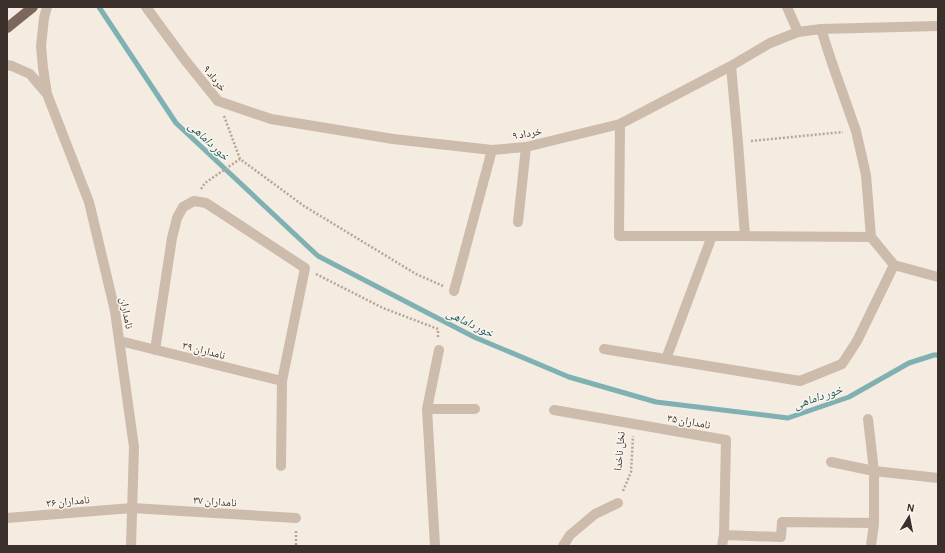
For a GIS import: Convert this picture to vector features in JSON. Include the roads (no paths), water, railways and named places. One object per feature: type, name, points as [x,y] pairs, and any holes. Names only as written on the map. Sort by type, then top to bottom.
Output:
[{"type":"main road","points":[[7,28],[33,7]]},
{"type":"street","name":"نامداران","points":[[47,7],[44,18],[41,46],[47,94],[88,202],[116,311],[134,447],[131,546]]},
{"type":"street","name":"خرداد ۹","points":[[146,7],[185,60],[218,101],[271,119],[393,139],[492,150],[526,147],[620,124],[731,66],[770,43],[798,32],[821,29],[938,26]]},
{"type":"street","points":[[787,7],[798,32]]},
{"type":"street","points":[[821,29],[856,131],[866,176],[871,237],[894,265],[938,277]]},
{"type":"street","name":"نامداران","points":[[7,65],[30,74],[47,94]]},
{"type":"street","points":[[731,66],[745,236]]},
{"type":"street","points":[[620,124],[619,236],[871,237]]},
{"type":"street","points":[[518,222],[526,147]]},
{"type":"street","points":[[454,291],[492,150]]},
{"type":"street","points":[[156,350],[172,238],[177,218],[182,207],[194,201],[206,203],[305,268],[282,381],[281,466]]},
{"type":"street","points":[[666,359],[712,236]]},
{"type":"street","points":[[604,349],[800,381],[842,364],[857,341],[894,265]]},
{"type":"street","name":"نامداران ۳۹","points":[[120,341],[282,381]]},
{"type":"street","points":[[435,546],[427,409],[439,350]]},
{"type":"street","points":[[427,409],[474,409]]},
{"type":"street","name":"نامداران ۳۵","points":[[554,410],[726,440],[724,535],[722,546]]},
{"type":"street","points":[[868,419],[874,471],[874,523],[871,546]]},
{"type":"street","points":[[831,462],[874,471],[938,478]]},
{"type":"street","points":[[563,546],[570,535],[595,514],[618,503]]},
{"type":"street","name":"نامداران ۳۶","points":[[7,518],[132,508]]},
{"type":"street","name":"نامداران ۳۷","points":[[132,508],[296,518]]},
{"type":"street","points":[[724,535],[781,537],[782,522],[874,523]]},
{"type":"waterway","name":"خور داماهی","points":[[99,7],[176,123],[318,256],[474,337],[569,377],[656,402],[788,418],[849,397],[909,363],[938,355]]}]
